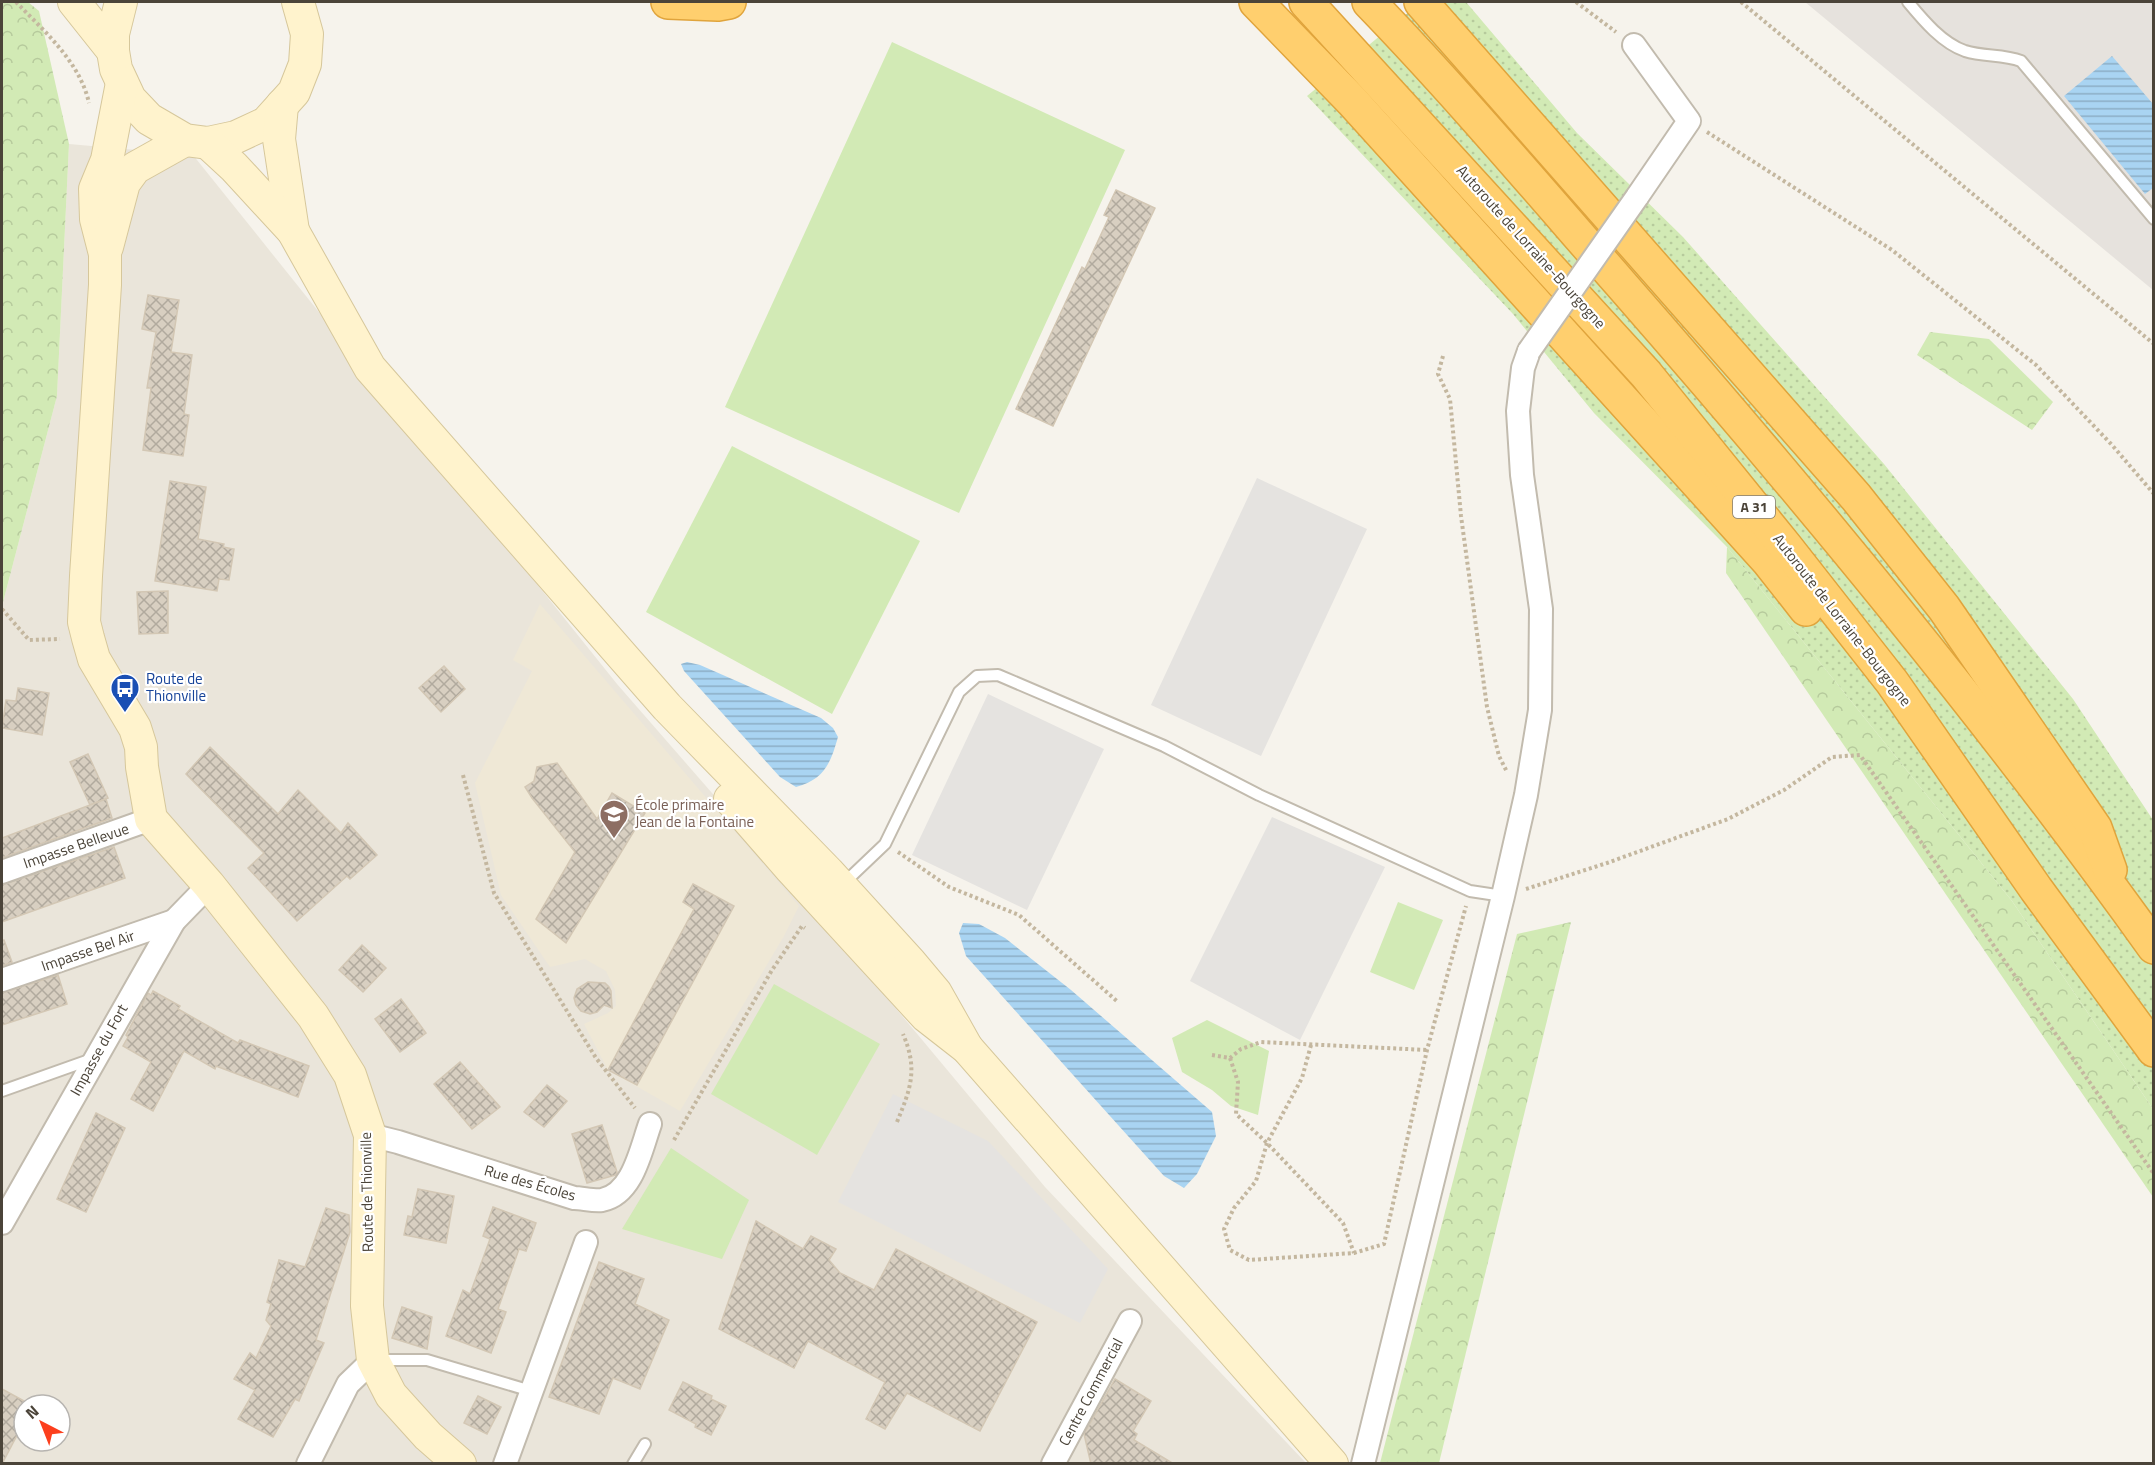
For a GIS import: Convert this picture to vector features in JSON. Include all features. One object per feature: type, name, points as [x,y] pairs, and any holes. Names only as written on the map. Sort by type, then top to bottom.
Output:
[{"type":"highway","points":[[668,2],[718,4],[729,2]]},
{"type":"highway","points":[[1245,2],[1352,101]]},
{"type":"highway","points":[[1256,2],[1352,101],[1769,562],[1873,695],[2021,867]]},
{"type":"highway","name":"Autoroute de Lorraine-Bourgogne","points":[[1306,2],[1646,374],[1786,547],[1892,682],[2021,867],[2154,1050]]},
{"type":"highway","name":"A 31","points":[[1369,2],[1532,183],[1822,518],[2013,758],[2154,947]]},
{"type":"highway","points":[[1421,2],[1856,497],[1944,608],[2095,828],[2121,903]]},
{"type":"main road","points":[[74,2],[113,51]]},
{"type":"main road","points":[[121,2],[112,34],[113,51],[122,83],[130,99],[149,119],[196,141],[234,167],[293,231],[370,368],[667,707],[835,879],[936,993],[967,1048]]},
{"type":"main road","points":[[105,254],[124,183],[135,168],[196,141],[236,137],[266,123],[294,92],[305,64],[307,34],[298,2]]},
{"type":"main road","points":[[122,83],[107,160],[95,189],[96,219],[105,254],[105,285],[84,622],[94,658],[135,728],[141,747],[151,819]]},
{"type":"main road","points":[[282,105],[279,139],[293,231]]},
{"type":"main road","points":[[667,707],[716,782],[791,869],[926,1016],[967,1048],[1332,1464]]},
{"type":"main road","name":"Route de Thionville","points":[[151,819],[209,885],[313,1016],[350,1075],[370,1136],[367,1306],[373,1360],[391,1395],[428,1436],[460,1464]]},
{"type":"main road","points":[[791,869],[812,878],[835,879]]},
{"type":"street","points":[[1363,1464],[1503,896],[1526,795],[1540,710],[1541,609],[1522,475],[1518,411],[1523,368],[1529,351],[1689,121],[1634,45]]},
{"type":"street","name":"Impasse Bellevue","points":[[2,872],[151,819]]},
{"type":"street","name":"Impasse du Fort","points":[[2,1223],[174,921],[209,885]]},
{"type":"street","name":"Impasse Bel Air","points":[[2,980],[174,921]]},
{"type":"street","name":"Rue des Écoles","points":[[370,1136],[398,1142],[574,1198],[603,1200],[622,1189],[632,1173],[650,1124]]},
{"type":"street","points":[[504,1464],[586,1242]]},
{"type":"street","name":"Centre Commercial","points":[[1053,1464],[1130,1321]]},
{"type":"street","points":[[308,1464],[348,1384],[373,1360]]},
{"type":"lane","points":[[1908,2],[1940,35],[1965,51],[2008,56],[2021,61],[2154,219]]},
{"type":"lane","points":[[835,879],[885,843],[959,692],[977,676],[998,675],[1164,746],[1259,795],[1470,891],[1503,896]]},
{"type":"lane","points":[[2,1090],[95,1058]]},
{"type":"lane","points":[[373,1360],[427,1359],[531,1391]]},
{"type":"lane","points":[[633,1464],[645,1444]]},
{"type":"path","points":[[16,2],[62,50],[86,89],[92,111]]},
{"type":"path","points":[[1576,2],[1634,45]]},
{"type":"path","points":[[1741,2],[2154,344]]},
{"type":"path","points":[[1689,121],[1892,250],[2036,365],[2112,445],[2154,495]]},
{"type":"path","points":[[1443,356],[1438,374],[1450,399],[1463,528],[1487,707],[1499,756],[1510,779],[1526,795]]},
{"type":"path","points":[[2,609],[29,640],[88,638]]},
{"type":"path","points":[[1503,896],[1607,863],[1728,819],[1784,790],[1832,757],[1860,755],[2154,1174]]},
{"type":"path","points":[[463,775],[494,893],[596,1058],[622,1094],[650,1124]]},
{"type":"path","points":[[885,843],[949,887],[1018,915],[1118,1002]]},
{"type":"path","points":[[1311,1045],[1302,1078],[1267,1143],[1256,1181],[1234,1208],[1224,1229],[1230,1250],[1249,1260],[1354,1253],[1384,1244],[1427,1050],[1470,891]]},
{"type":"path","points":[[674,1140],[772,970],[802,926],[810,933]]},
{"type":"path","points":[[897,1122],[910,1089],[911,1052],[899,1025]]},
{"type":"path","points":[[1212,1055],[1230,1058],[1241,1049],[1261,1042],[1427,1050]]},
{"type":"path","points":[[1230,1058],[1238,1082],[1236,1114],[1267,1143],[1343,1223],[1354,1253]]},
{"type":"shaded area","points":[[1805,2],[2153,2],[2153,290]]},
{"type":"shaded area","points":[[69,144],[193,155],[617,684],[807,902],[1045,1187],[1306,1463],[2,1464],[2,606],[57,396]]},
{"type":"shaded area","points":[[1257,478],[1367,529],[1261,756],[1151,705]]},
{"type":"shaded area","name":"École primaire Jean de la Fontaine","points":[[540,604],[799,906],[784,936],[680,1111],[608,1070],[584,1024],[608,1013],[616,1006],[615,990],[606,971],[585,959],[550,967],[501,895],[475,783],[532,671],[513,660]]},
{"type":"shaded area","points":[[988,694],[1104,749],[1027,910],[912,855]]},
{"type":"shaded area","points":[[1272,817],[1385,867],[1300,1040],[1190,981]]},
{"type":"shaded area","points":[[893,1094],[988,1141],[1108,1269],[1080,1323],[838,1202]]},
{"type":"green space","points":[[2,2],[28,2],[39,11],[69,144],[57,396],[2,606]]},
{"type":"green space","points":[[1421,2],[1466,2],[1577,133],[1683,237],[1884,464],[2073,699],[2153,820],[2153,1109],[2012,901],[1727,547],[1594,413],[1513,314],[1307,96]]},
{"type":"green space","points":[[892,42],[1125,150],[959,513],[725,407]]},
{"type":"green space","points":[[1930,332],[1989,339],[2053,402],[2032,430],[1917,355]]},
{"type":"green space","points":[[732,446],[920,541],[832,714],[646,612]]},
{"type":"green space","points":[[1727,547],[2012,901],[2153,1109],[2153,1197],[1726,573]]},
{"type":"green space","points":[[1398,902],[1443,920],[1414,990],[1370,972]]},
{"type":"green space","points":[[1571,922],[1439,1463],[1380,1463],[1517,934]]},
{"type":"green space","points":[[774,984],[880,1044],[817,1155],[711,1094]]},
{"type":"green space","points":[[1207,1020],[1269,1051],[1258,1115],[1231,1106],[1212,1090],[1182,1072],[1172,1038]]},
{"type":"green space","points":[[671,1148],[749,1200],[722,1259],[622,1229]]},
{"type":"water","points":[[2112,56],[2153,104],[2153,188],[2145,194],[2064,96]]},
{"type":"water","points":[[687,662],[700,665],[821,718],[833,728],[838,737],[832,756],[824,770],[813,780],[796,787],[780,777],[684,671],[681,664]]},
{"type":"water","points":[[963,923],[979,924],[1005,938],[1071,990],[1212,1112],[1216,1136],[1197,1174],[1184,1188],[1164,1176],[966,956],[959,933]]},
{"type":"building","points":[[1116,190],[1155,208],[1053,426],[1016,409],[1082,267],[1085,269],[1109,217],[1104,215]]},
{"type":"building","points":[[148,295],[179,300],[171,352],[192,355],[184,414],[189,415],[183,456],[143,450],[151,388],[147,388],[156,332],[142,329]]},
{"type":"building","points":[[170,481],[206,487],[198,539],[224,544],[223,547],[234,549],[229,580],[219,579],[217,591],[155,581]]},
{"type":"building","points":[[168,591],[168,633],[139,634],[137,592]]},
{"type":"building","points":[[444,666],[465,689],[441,712],[419,688]]},
{"type":"building","points":[[18,688],[49,693],[42,735],[2,728],[6,700],[16,701]]},
{"type":"building","points":[[210,747],[278,814],[298,790],[341,833],[348,823],[377,855],[350,879],[347,876],[297,921],[248,868],[264,853],[186,774]]},
{"type":"building","points":[[88,754],[108,798],[90,805],[70,762]]},
{"type":"building","points":[[557,763],[597,819],[612,793],[645,813],[566,943],[536,919],[575,852],[525,787],[534,781],[537,767]]},
{"type":"building","points":[[106,799],[112,818],[2,858],[2,838]]},
{"type":"building","points":[[114,847],[125,878],[2,922],[2,885]]},
{"type":"building","points":[[693,884],[734,906],[637,1085],[608,1070],[694,909],[683,902]]},
{"type":"building","points":[[2,940],[4,940],[12,962],[2,966]]},
{"type":"building","points":[[362,945],[386,968],[363,992],[339,970]]},
{"type":"building","points":[[58,975],[67,1004],[2,1025],[2,993]]},
{"type":"building","points":[[588,982],[605,983],[609,987],[612,1008],[604,1005],[597,1012],[590,1014],[581,1011],[574,998],[577,989]]},
{"type":"building","points":[[153,991],[180,1006],[178,1009],[238,1043],[240,1040],[309,1066],[298,1097],[216,1066],[215,1069],[184,1051],[153,1111],[131,1099],[151,1062],[123,1046],[128,1037],[126,1035],[148,993],[151,995]]},
{"type":"building","points":[[401,999],[426,1033],[400,1052],[375,1019]]},
{"type":"building","points":[[460,1062],[500,1107],[472,1129],[434,1084]]},
{"type":"building","points":[[547,1085],[567,1101],[544,1127],[524,1112]]},
{"type":"building","points":[[96,1113],[125,1128],[86,1212],[57,1199]]},
{"type":"building","points":[[602,1125],[617,1172],[616,1175],[587,1183],[572,1134]]},
{"type":"building","points":[[418,1189],[454,1196],[446,1243],[404,1235],[408,1216],[412,1217]]},
{"type":"building","points":[[493,1207],[536,1223],[526,1251],[519,1249],[498,1309],[506,1312],[491,1353],[446,1336],[463,1290],[470,1294],[490,1239],[483,1236]]},
{"type":"building","points":[[326,1208],[349,1215],[350,1232],[316,1340],[324,1343],[299,1401],[295,1399],[273,1437],[238,1419],[255,1390],[234,1379],[250,1353],[256,1358],[271,1326],[266,1320],[271,1304],[267,1302],[279,1260],[305,1267]]},
{"type":"building","points":[[756,1221],[803,1249],[811,1236],[836,1249],[829,1260],[840,1273],[874,1290],[896,1249],[1037,1322],[980,1431],[907,1393],[885,1429],[866,1419],[885,1382],[808,1341],[794,1368],[719,1329]]},
{"type":"building","points":[[599,1262],[644,1279],[635,1304],[669,1320],[640,1389],[613,1378],[599,1414],[549,1397]]},
{"type":"building","points":[[402,1307],[432,1317],[427,1349],[392,1338]]},
{"type":"building","points":[[1115,1379],[1151,1401],[1133,1431],[1137,1434],[1134,1440],[1174,1464],[1091,1464],[1084,1434]]},
{"type":"building","points":[[683,1382],[712,1396],[711,1399],[726,1406],[711,1435],[669,1410]]},
{"type":"building","points":[[2,1389],[12,1394],[12,1445],[2,1464]]},
{"type":"building","points":[[478,1396],[501,1407],[487,1434],[464,1423]]},
{"type":"place","name":"Route de Thionville","points":[[125,714]]},
{"type":"place","name":"École primaire Jean de la Fontaine","points":[[614,840]]}]
